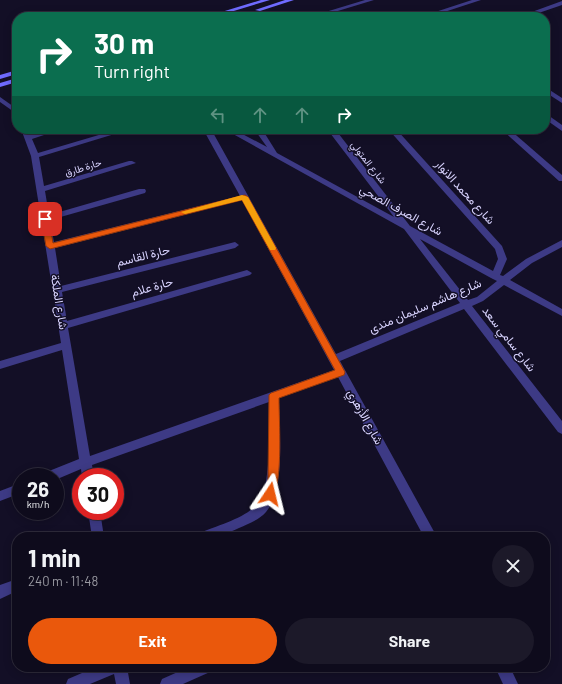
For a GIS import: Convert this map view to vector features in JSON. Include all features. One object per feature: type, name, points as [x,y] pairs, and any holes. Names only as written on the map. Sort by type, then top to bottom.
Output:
[{"type":"main road","points":[[225,12],[267,0]]},
{"type":"main road","points":[[250,12],[291,0]]},
{"type":"main road","points":[[0,77],[12,73]]},
{"type":"main road","points":[[0,85],[12,81]]},
{"type":"street","points":[[329,12],[371,0]]},
{"type":"street","points":[[439,12],[478,0]]},
{"type":"street","points":[[537,12],[562,4]]},
{"type":"street","points":[[550,93],[562,102]]},
{"type":"street","points":[[0,99],[12,108]]},
{"type":"street","points":[[550,119],[562,129]]},
{"type":"street","name":"شارع الملكة","points":[[27,134],[35,156],[87,468]]},
{"type":"street","points":[[35,156],[110,134]]},
{"type":"street","name":"شارع الأزهري","points":[[211,134],[428,532]]},
{"type":"street","name":"شارع الصرف الصحي","points":[[237,134],[562,313]]},
{"type":"street","points":[[261,134],[275,155]]},
{"type":"street","name":"شارع المتولي","points":[[335,134],[406,226]]},
{"type":"street","name":"شارع محمد الانوار","points":[[396,134],[499,248],[504,261],[494,276]]},
{"type":"street","points":[[511,134],[562,179]]},
{"type":"street","name":"حارة طارق","points":[[40,190],[132,163]]},
{"type":"street","points":[[45,219],[142,191]]},
{"type":"street","points":[[50,246],[245,197]]},
{"type":"street","name":"شارع سامي سعد","points":[[406,226],[562,429]]},
{"type":"street","name":"شارع هاشم سليمان مندى","points":[[333,359],[466,304],[491,292],[532,259],[562,243]]},
{"type":"street","name":"حارة القاسم","points":[[57,290],[235,245]]},
{"type":"street","name":"حارة علام","points":[[63,326],[247,273]]},
{"type":"street","points":[[0,365],[66,345]]},
{"type":"street","points":[[64,471],[340,372]]},
{"type":"street","points":[[217,532],[247,520],[261,508],[270,494],[273,479],[274,395]]},
{"type":"street","points":[[0,496],[12,491]]},
{"type":"street","points":[[95,520],[97,532]]},
{"type":"street","points":[[0,592],[12,588]]},
{"type":"street","points":[[73,684],[101,672]]},
{"type":"street","points":[[121,672],[123,684]]},
{"type":"street","points":[[167,684],[194,672]]},
{"type":"street","points":[[505,672],[511,684]]},
{"type":"slow traffic","points":[[185,212],[245,197],[272,248]]},
{"type":"route","points":[[45,219],[50,246],[245,197],[340,372],[274,395],[273,479],[270,494]]}]
